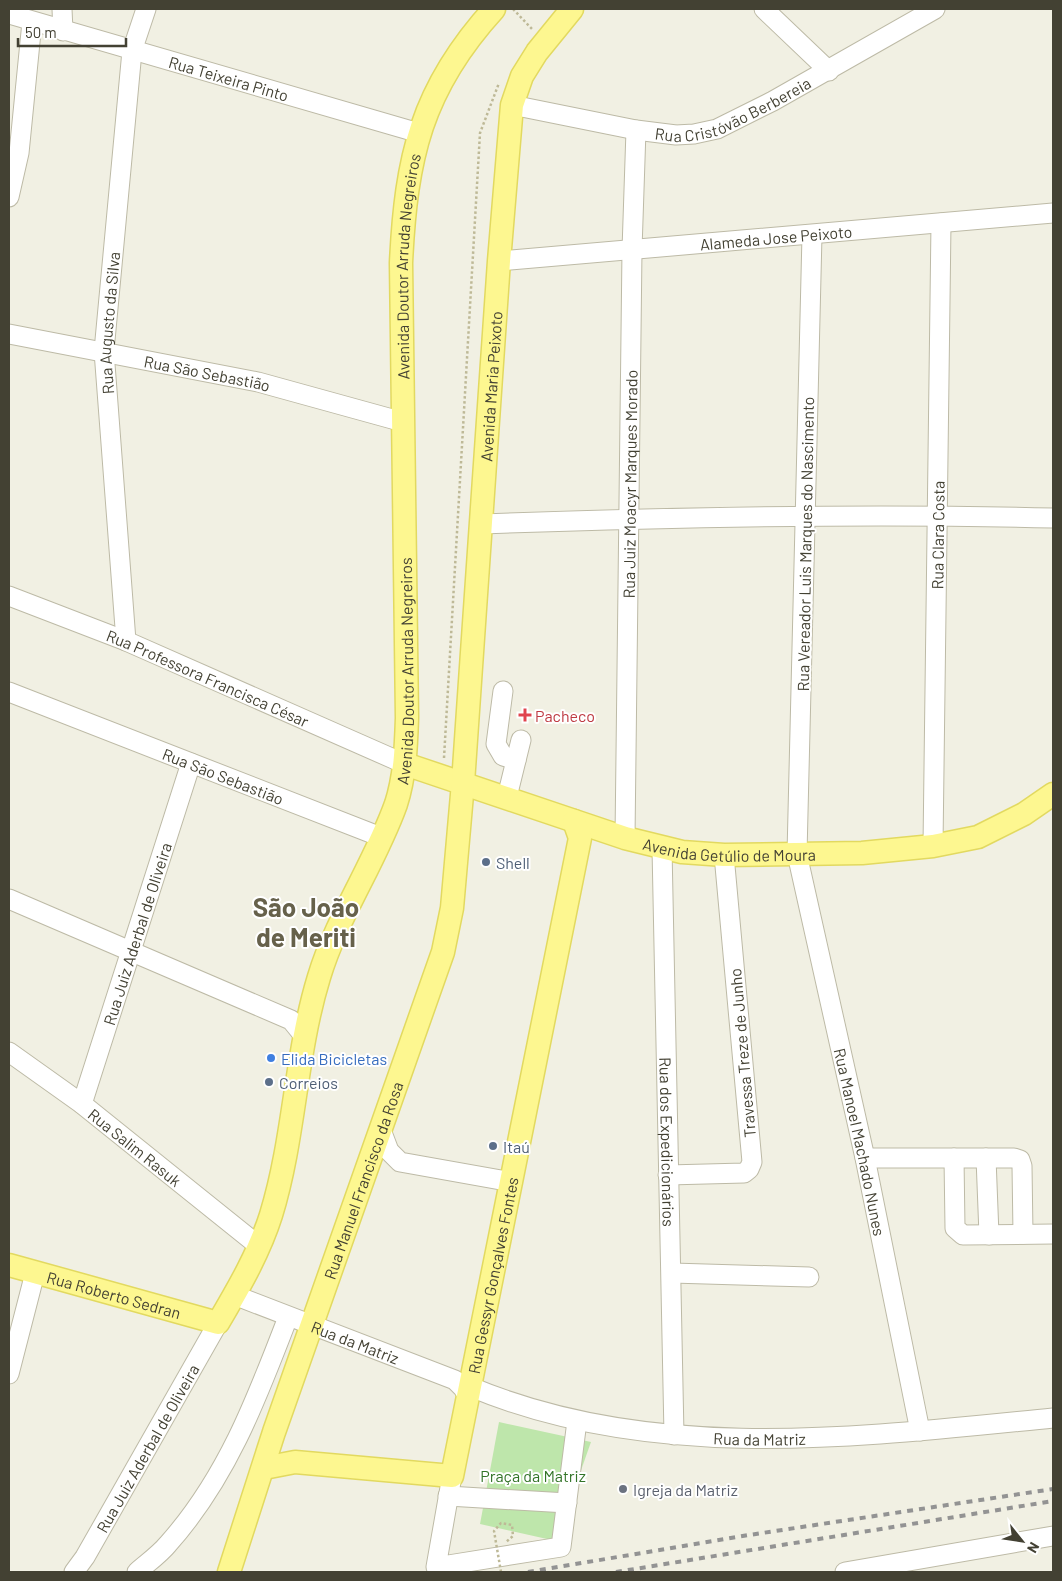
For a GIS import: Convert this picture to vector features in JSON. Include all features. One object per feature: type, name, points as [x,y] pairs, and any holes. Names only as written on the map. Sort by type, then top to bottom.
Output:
[{"type":"main road","name":"Avenida Doutor Arruda Negreiros","points":[[218,1323],[259,1246],[271,1215],[288,1146],[301,1024],[331,944],[396,804],[406,764],[401,263],[403,215],[408,178],[419,133],[436,91],[460,48],[494,9]]},
{"type":"main road","name":"Avenida Maria Peixoto","points":[[463,783],[499,261],[512,105],[522,76],[544,43],[572,9]]},
{"type":"main road","name":"Avenida Getúlio de Moura","points":[[406,764],[507,796],[583,829],[662,848],[701,854],[862,853],[933,846],[984,835],[1024,814],[1053,794]]},
{"type":"main road","name":"Rua Manuel Francisco da Rosa","points":[[229,1572],[310,1326],[443,952],[452,908],[463,783]]},
{"type":"main road","name":"Rua Gessyr Gonçalves Fontes","points":[[450,1486],[583,829]]},
{"type":"main road","name":"Rua Roberto Sedran","points":[[9,1265],[218,1323]]},
{"type":"main road","points":[[274,1432],[279,1446],[295,1462]]},
{"type":"main road","points":[[264,1468],[295,1462],[450,1486]]},
{"type":"street","points":[[62,9],[63,32]]},
{"type":"street","name":"Rua Augusto da Silva","points":[[126,641],[104,351],[132,50],[146,9]]},
{"type":"street","points":[[764,9],[829,71]]},
{"type":"street","name":"Rua Cristóvão Berbereia","points":[[512,105],[636,130],[676,135],[694,134],[717,129],[829,71],[935,9]]},
{"type":"street","name":"Rua Teixeira Pinto","points":[[9,14],[63,32],[132,50],[419,133]]},
{"type":"street","points":[[9,197],[32,22]]},
{"type":"street","name":"Rua Juiz Moacyr Marques Morado","points":[[625,838],[632,250],[636,130]]},
{"type":"street","name":"Alameda Jose Peixoto","points":[[499,261],[1053,213]]},
{"type":"street","name":"Rua Clara Costa","points":[[933,846],[941,223]]},
{"type":"street","name":"Rua Vereador Luis Marques do Nascimento","points":[[797,854],[812,235]]},
{"type":"street","name":"Rua São Sebastião","points":[[9,334],[258,382],[403,422]]},
{"type":"street","points":[[482,524],[806,516],[938,515],[1053,518]]},
{"type":"street","name":"Rua Professora Francisca César","points":[[9,596],[126,641],[406,764]]},
{"type":"street","points":[[503,691],[496,744],[503,756],[516,760]]},
{"type":"street","name":"Rua São Sebastião","points":[[9,694],[381,837]]},
{"type":"street","points":[[507,796],[521,740]]},
{"type":"street","name":"Rua Juiz Aderbal de Oliveira","points":[[82,1104],[191,763]]},
{"type":"street","name":"Rua dos Expedicionários","points":[[662,848],[674,1435]]},
{"type":"street","name":"Rua Manoel Machado Nunes","points":[[797,854],[865,1158],[920,1431]]},
{"type":"street","name":"Travessa Treze de Junho","points":[[668,1175],[744,1173],[749,1169],[752,1162],[724,855]]},
{"type":"street","points":[[9,899],[301,1024]]},
{"type":"street","name":"Rua Salim Rasuk","points":[[9,1052],[82,1104],[259,1246]]},
{"type":"street","points":[[381,1130],[389,1151],[400,1162],[512,1182]]},
{"type":"street","points":[[865,1158],[1014,1158],[1020,1160],[1022,1166],[1023,1234]]},
{"type":"street","points":[[954,1158],[954,1228],[963,1235],[1053,1234]]},
{"type":"street","points":[[986,1158],[989,1235]]},
{"type":"street","points":[[9,1374],[35,1273]]},
{"type":"street","points":[[672,1273],[809,1277]]},
{"type":"street","name":"Rua da Matriz","points":[[234,1296],[455,1380],[470,1392],[577,1421],[674,1435],[713,1438],[784,1438],[920,1431],[1053,1418]]},
{"type":"street","points":[[137,1572],[168,1545],[205,1498],[229,1458],[250,1416],[288,1317]]},
{"type":"street","name":"Rua Juiz Aderbal de Oliveira","points":[[74,1572],[85,1557],[218,1323]]},
{"type":"street","points":[[450,1486],[566,1503],[577,1421]]},
{"type":"street","name":"Rua Gessyr Gonçalves Fontes","points":[[450,1486],[436,1567],[561,1547],[566,1503]]},
{"type":"street","points":[[848,1572],[1053,1536]]},
{"type":"path","points":[[513,9],[544,43]]},
{"type":"path","points":[[501,1572],[494,1531],[501,1523],[512,1525],[513,1536],[506,1542]]},
{"type":"green space","name":"Praça da Matriz","points":[[499,1422],[591,1442],[556,1541],[480,1524]]},
{"type":"railway","points":[[528,1572],[749,1535],[1053,1489]]},
{"type":"railway","points":[[616,1572],[1053,1501]]},
{"type":"place","name":"Pacheco","points":[[525,715]]},
{"type":"place","name":"Shell","points":[[486,862]]},
{"type":"place","name":"Elida Bicicletas","points":[[271,1058]]},
{"type":"place","name":"Correios","points":[[269,1082]]},
{"type":"place","name":"Itaú","points":[[493,1146]]},
{"type":"place","name":"Igreja da Matriz","points":[[623,1489]]},
{"type":"district","name":"São João de Meriti","points":[[306,920]]}]
